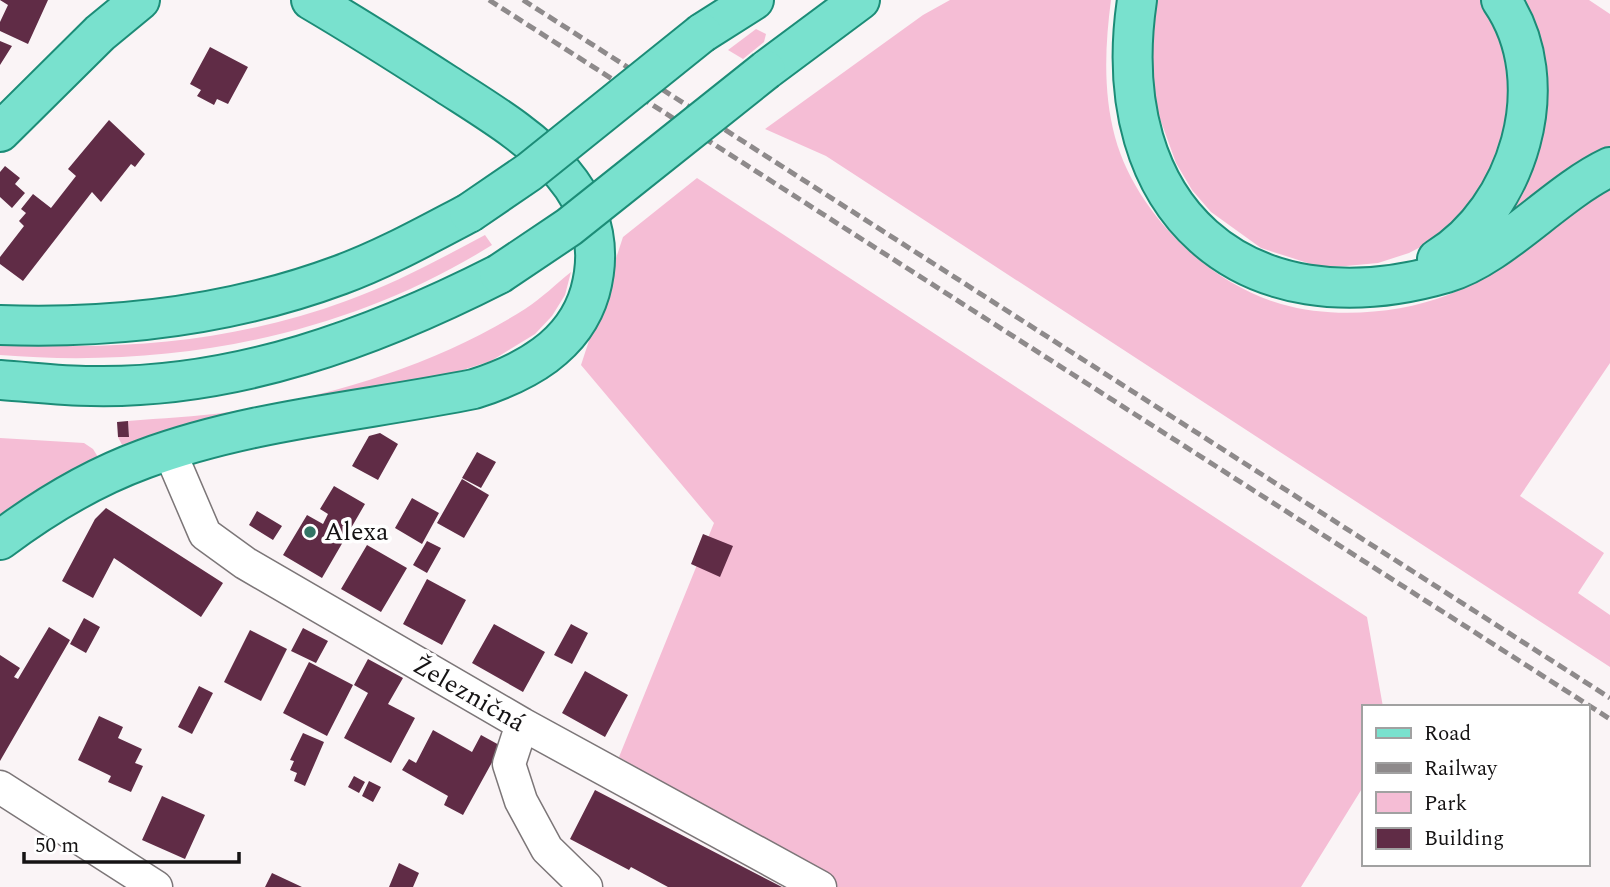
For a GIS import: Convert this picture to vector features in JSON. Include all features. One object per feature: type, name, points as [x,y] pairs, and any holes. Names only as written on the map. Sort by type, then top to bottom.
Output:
[{"type":"main road","points":[[0,132],[100,33],[140,0]]},
{"type":"main road","points":[[0,540],[63,497],[116,471],[169,450],[247,430],[474,389],[507,379],[557,347],[587,301],[594,278],[596,248],[586,209],[570,180],[518,130],[311,0]]},
{"type":"main road","points":[[0,325],[88,326],[194,313],[292,292],[341,275],[403,248],[469,213],[529,172],[740,0]]},
{"type":"main road","points":[[702,33],[754,0]]},
{"type":"main road","points":[[0,380],[93,386],[233,372],[362,337],[433,307],[499,274],[569,227],[766,70],[860,0]]},
{"type":"main road","points":[[1137,0],[1131,69],[1137,124],[1160,183],[1191,224],[1233,258],[1282,279],[1308,286],[1374,288],[1448,273],[1476,259],[1582,180],[1610,167]]},
{"type":"main road","points":[[1400,282],[1449,252],[1476,227],[1512,172],[1522,139],[1526,72],[1518,39],[1501,0]]},
{"type":"main road","points":[[0,299],[34,306],[147,318]]},
{"type":"street","name":"Železničná","points":[[169,450],[197,520],[205,534],[218,545],[522,724],[820,887]]},
{"type":"street","points":[[522,724],[509,764],[521,801],[547,849],[586,887]]},
{"type":"street","points":[[0,787],[156,887]]},
{"type":"green space","points":[[950,0],[1111,0],[1106,52],[1108,103],[1115,137],[1125,165],[1139,191],[1157,217],[1201,261],[1253,294],[1281,304],[1322,312],[1365,312],[1408,307],[1448,295],[1464,287],[1610,184],[1610,363],[1520,496],[1604,553],[1578,593],[1610,615],[1610,667],[826,156],[765,129],[923,15]]},
{"type":"green space","points":[[1154,0],[1485,0],[1495,15],[1516,107],[1482,195],[1436,239],[1409,253],[1378,263],[1317,266],[1261,248],[1211,212],[1192,190],[1176,163],[1155,105],[1151,70]]},
{"type":"green space","points":[[1520,0],[1589,0],[1610,14],[1610,149],[1507,220],[1502,216]]},
{"type":"green space","points":[[756,29],[766,34],[764,42],[743,59],[728,50]]},
{"type":"green space","points":[[697,178],[1367,617],[1383,705],[1362,705],[1362,789],[1301,887],[838,887],[619,757],[714,523],[581,365],[623,237]]},
{"type":"green space","points":[[485,235],[492,245],[436,277],[377,303],[317,324],[255,340],[192,351],[128,357],[0,355],[0,343],[87,346],[131,344],[175,341],[261,326],[304,315],[382,287]]},
{"type":"green space","points":[[571,272],[565,295],[552,316],[535,334],[491,361],[425,382],[205,420],[122,445],[118,437],[129,436],[128,421],[217,414],[267,406],[383,376],[491,329],[531,305]]},
{"type":"green space","points":[[0,438],[84,443],[93,449],[98,457],[0,515]]},
{"type":"building","points":[[0,0],[48,0],[28,44],[0,31],[0,22],[8,5]]},
{"type":"building","points":[[0,41],[12,46],[0,65]]},
{"type":"building","points":[[210,47],[248,67],[228,104],[217,99],[214,105],[197,96],[201,90],[190,84]]},
{"type":"building","points":[[109,120],[145,154],[135,167],[131,164],[101,202],[92,192],[23,281],[0,264],[0,257],[24,226],[19,221],[26,213],[21,209],[33,194],[51,208],[76,176],[68,169]]},
{"type":"building","points":[[5,166],[20,178],[15,184],[25,193],[12,208],[0,197],[0,172]]},
{"type":"building","points":[[128,421],[129,437],[118,437],[117,422]]},
{"type":"building","points":[[380,433],[398,444],[378,480],[352,466],[369,436]]},
{"type":"building","points":[[477,452],[496,462],[481,488],[462,478]]},
{"type":"building","points":[[462,479],[489,495],[464,538],[437,523]]},
{"type":"building","points":[[334,486],[365,504],[322,578],[283,555],[307,515],[323,524],[328,514],[320,509]]},
{"type":"building","points":[[412,498],[439,513],[422,544],[395,528]]},
{"type":"building","points":[[106,508],[223,583],[201,617],[114,558],[93,598],[62,581],[95,519]]},
{"type":"building","points":[[257,511],[282,526],[273,540],[249,525]]},
{"type":"building","points":[[703,534],[733,546],[720,577],[691,564]]},
{"type":"building","points":[[427,541],[441,548],[427,573],[413,565]]},
{"type":"building","points":[[367,545],[407,568],[381,612],[341,589]]},
{"type":"building","points":[[427,579],[466,600],[442,645],[403,624]]},
{"type":"building","points":[[84,618],[100,627],[86,653],[70,644]]},
{"type":"building","points":[[494,624],[545,652],[523,692],[472,663]]},
{"type":"building","points":[[571,624],[588,633],[572,664],[554,655]]},
{"type":"building","points":[[49,627],[70,640],[0,761],[0,655],[20,668],[14,677],[18,679]]},
{"type":"building","points":[[303,628],[328,641],[316,663],[291,651]]},
{"type":"building","points":[[250,630],[287,649],[261,701],[224,682]]},
{"type":"building","points":[[368,659],[403,678],[388,704],[415,718],[391,763],[344,738],[368,693],[354,685]]},
{"type":"building","points":[[309,662],[353,685],[327,736],[283,713]]},
{"type":"building","points":[[585,671],[628,695],[605,737],[562,713]]},
{"type":"building","points":[[199,686],[213,693],[192,734],[178,727]]},
{"type":"building","points":[[99,716],[123,727],[118,738],[142,749],[135,763],[143,766],[131,792],[108,782],[111,776],[78,760]]},
{"type":"building","points":[[433,730],[472,752],[481,735],[501,746],[463,815],[444,805],[448,796],[402,770],[409,759],[416,763]]},
{"type":"building","points":[[303,733],[324,742],[305,786],[294,781],[297,773],[290,770],[294,761],[290,760]]},
{"type":"building","points":[[354,776],[365,782],[359,793],[348,787]]},
{"type":"building","points":[[369,781],[381,787],[373,802],[362,796]]},
{"type":"building","points":[[595,790],[782,887],[668,887],[631,867],[629,870],[570,839]]},
{"type":"building","points":[[162,796],[205,815],[185,859],[142,840]]},
{"type":"building","points":[[399,863],[419,873],[413,887],[389,887]]},
{"type":"building","points":[[272,873],[302,887],[265,887]]},
{"type":"railway","points":[[489,0],[1588,705]]},
{"type":"railway","points":[[523,0],[1610,698]]},
{"type":"railway","points":[[1589,706],[1610,719]]},
{"type":"place","name":"Alexa","points":[[310,532]]}]
